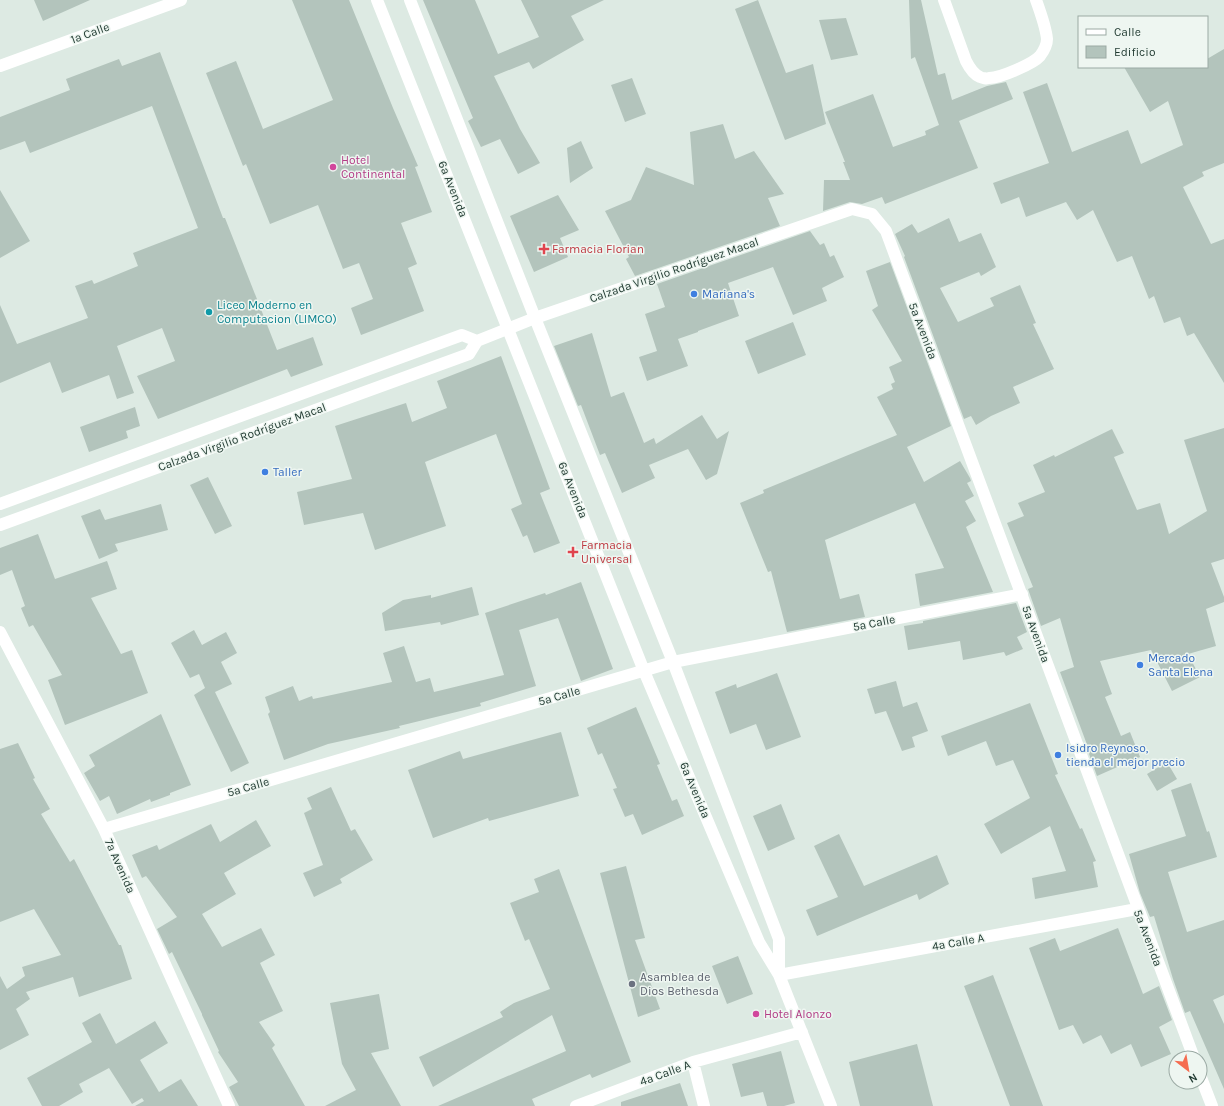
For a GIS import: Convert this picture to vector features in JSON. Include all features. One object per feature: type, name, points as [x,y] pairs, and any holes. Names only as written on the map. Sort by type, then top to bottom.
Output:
[{"type":"street","name":"1a Calle","points":[[0,66],[181,0]]},
{"type":"street","name":"6a Avenida","points":[[377,0],[644,670],[759,942],[779,975],[831,1106]]},
{"type":"street","name":"6a Avenida","points":[[410,0],[535,318],[673,662],[779,939],[779,975]]},
{"type":"street","points":[[944,0],[966,61],[971,70],[979,76],[989,78],[1005,74],[1030,64],[1039,57],[1044,50],[1047,40],[1036,0]]},
{"type":"street","name":"Calzada Virgilio Rodríguez Macal","points":[[0,526],[469,354],[477,341],[535,318],[852,209],[872,214]]},
{"type":"street","name":"5a Avenida","points":[[872,214],[886,231],[1022,594],[1137,909],[1191,1050]]},
{"type":"street","name":"Calzada Virgilio Rodríguez Macal","points":[[0,504],[462,335],[477,341]]},
{"type":"street","name":"5a Calle","points":[[104,829],[673,662],[1022,594]]},
{"type":"street","name":"7a Avenida","points":[[0,632],[104,829],[228,1106]]},
{"type":"street","name":"4a Calle A","points":[[779,975],[1137,909]]},
{"type":"street","name":"4a Calle A","points":[[576,1106],[693,1062],[802,1032]]},
{"type":"street","points":[[693,1062],[704,1106]]},
{"type":"street","points":[[1206,1090],[1212,1106]]},
{"type":"building","points":[[34,0],[90,0],[43,21]]},
{"type":"building","points":[[292,0],[349,0],[418,166],[415,167],[432,212],[401,223],[417,264],[408,268],[424,311],[361,335],[351,308],[373,299],[359,263],[343,269],[318,205],[270,224],[246,164],[243,166],[206,73],[236,61],[263,129],[333,100]]},
{"type":"building","points":[[423,0],[475,0],[498,54],[539,37],[521,0],[604,0],[571,16],[584,40],[533,69],[529,62],[494,76],[520,129],[540,163],[518,174],[500,139],[481,147],[468,121],[473,118]]},
{"type":"building","points":[[758,0],[786,73],[813,64],[826,124],[785,140],[735,9]]},
{"type":"building","points":[[909,0],[921,0],[938,75],[945,73],[952,100],[987,86],[1006,82],[1013,99],[959,121],[978,168],[885,204],[882,197],[862,204],[850,202],[823,211],[824,180],[850,180],[843,162],[845,162],[825,112],[873,94],[893,147],[926,135],[925,131],[939,125],[915,57],[911,59]]},
{"type":"building","points":[[846,18],[858,55],[831,60],[819,20]]},
{"type":"building","points":[[1224,49],[1224,163],[1202,172],[1204,176],[1183,187],[1211,244],[1224,239],[1224,383],[1194,333],[1187,336],[1180,317],[1164,323],[1154,296],[1149,299],[1132,256],[1117,262],[1093,210],[1077,220],[1066,202],[1026,217],[1019,197],[1001,204],[993,183],[1049,163],[1023,92],[1047,83],[1072,152],[1128,130],[1141,164],[1183,145],[1168,101],[1150,112],[1125,68],[1208,68],[1208,58]]},
{"type":"building","points":[[160,52],[223,218],[225,218],[277,350],[313,337],[323,365],[291,377],[287,369],[158,419],[137,376],[175,361],[162,328],[117,346],[134,393],[117,399],[109,375],[62,393],[50,362],[0,383],[0,305],[17,344],[88,318],[75,286],[92,280],[94,284],[138,266],[133,253],[198,228],[152,106],[30,153],[25,141],[0,150],[0,117],[70,90],[66,79],[119,59],[122,66]]},
{"type":"building","points":[[632,78],[646,114],[625,122],[611,85]]},
{"type":"building","points":[[723,124],[735,159],[754,151],[784,194],[768,198],[780,226],[635,276],[626,259],[629,257],[605,211],[631,200],[646,167],[694,185],[690,132]]},
{"type":"building","points":[[581,141],[593,168],[570,183],[567,148]]},
{"type":"building","points":[[0,190],[30,241],[0,258]]},
{"type":"building","points":[[558,195],[579,230],[560,238],[568,257],[534,272],[510,216]]},
{"type":"building","points":[[949,218],[959,242],[981,233],[996,267],[981,276],[979,272],[940,288],[958,322],[994,306],[990,298],[1020,285],[1036,323],[1033,324],[1054,369],[1013,387],[1020,403],[991,416],[976,425],[971,416],[964,419],[904,257],[905,256],[895,234],[912,224],[918,233]]},
{"type":"building","points":[[810,231],[820,245],[824,243],[830,257],[834,255],[844,277],[822,288],[827,301],[793,315],[773,267],[728,283],[739,316],[678,339],[688,366],[647,381],[639,357],[657,351],[645,314],[665,307],[657,284]]},
{"type":"building","points":[[890,262],[951,426],[907,447],[924,482],[960,461],[970,478],[971,481],[967,483],[974,496],[965,501],[976,521],[966,527],[993,592],[920,606],[915,574],[944,568],[915,503],[825,540],[840,599],[859,594],[865,617],[787,632],[771,571],[768,572],[740,503],[764,493],[763,490],[897,435],[877,397],[893,389],[891,384],[895,382],[889,367],[902,361],[872,310],[878,306],[866,271]]},
{"type":"building","points":[[793,322],[806,355],[758,374],[745,341]]},
{"type":"building","points":[[592,333],[611,397],[624,392],[644,443],[654,438],[656,444],[702,415],[717,439],[729,431],[717,474],[706,480],[688,449],[649,465],[655,478],[622,493],[605,453],[600,455],[581,405],[578,406],[554,346]]},
{"type":"building","points":[[501,356],[550,489],[540,493],[560,543],[534,553],[527,535],[523,537],[511,509],[522,504],[496,434],[425,462],[446,526],[375,550],[363,513],[304,525],[297,492],[352,479],[335,426],[406,403],[412,422],[447,408],[437,381]]},
{"type":"building","points":[[135,407],[140,426],[126,431],[128,438],[89,452],[80,427]]},
{"type":"building","points":[[1224,428],[1224,559],[1211,563],[1224,597],[1224,602],[1206,609],[1216,646],[1188,654],[1200,677],[1172,691],[1151,650],[1100,661],[1112,694],[1105,697],[1121,736],[1130,732],[1140,757],[1097,776],[1060,672],[1074,667],[1060,618],[1041,626],[1028,589],[1033,587],[1007,523],[1024,516],[1018,503],[1045,492],[1033,465],[1054,455],[1055,457],[1112,429],[1124,453],[1114,457],[1137,510],[1160,503],[1169,534],[1207,511],[1184,440]]},
{"type":"building","points":[[208,477],[232,526],[215,534],[190,485]]},
{"type":"building","points":[[161,504],[168,530],[115,544],[118,551],[99,559],[81,516],[100,509],[105,520]]},
{"type":"building","points":[[38,534],[55,579],[107,561],[117,589],[91,598],[121,654],[132,650],[148,693],[65,725],[48,680],[62,675],[33,625],[29,627],[21,608],[25,606],[12,570],[0,575],[0,548]]},
{"type":"building","points":[[581,582],[613,669],[581,681],[558,618],[519,630],[536,686],[480,703],[481,706],[399,726],[400,728],[328,744],[284,760],[268,714],[270,712],[265,697],[293,686],[299,701],[312,696],[313,699],[392,682],[383,653],[404,646],[416,682],[430,678],[434,692],[504,675],[485,613],[545,593],[546,595]]},
{"type":"building","points":[[472,587],[479,615],[441,625],[440,622],[385,631],[382,613],[403,600],[431,595],[431,598]]},
{"type":"building","points":[[1016,603],[1027,632],[1017,637],[1023,649],[1006,656],[1004,652],[963,660],[960,641],[908,650],[904,626]]},
{"type":"building","points":[[194,630],[202,645],[226,632],[237,653],[221,662],[232,684],[215,692],[249,763],[231,772],[194,695],[205,688],[199,674],[190,678],[171,643]]},
{"type":"building","points":[[777,673],[801,737],[766,750],[756,724],[730,734],[715,692],[736,684],[737,688]]},
{"type":"building","points":[[896,681],[903,707],[917,702],[928,731],[912,737],[915,747],[902,751],[886,711],[875,714],[867,689]]},
{"type":"building","points":[[1030,703],[1058,774],[1055,775],[1080,829],[1082,828],[1096,861],[1093,862],[1098,887],[1035,899],[1032,878],[1066,871],[1050,826],[1001,854],[984,824],[1030,798],[1013,760],[996,766],[986,741],[948,756],[941,736]]},
{"type":"building","points":[[636,707],[660,764],[657,765],[672,801],[677,799],[684,816],[642,835],[633,814],[625,817],[613,789],[617,788],[602,753],[598,755],[587,728]]},
{"type":"building","points":[[161,714],[191,785],[151,802],[150,799],[117,814],[109,796],[100,801],[84,773],[95,766],[89,755]]},
{"type":"building","points":[[561,732],[579,796],[489,821],[488,818],[433,838],[408,770],[460,751],[463,759]]},
{"type":"building","points":[[18,743],[35,778],[33,779],[50,809],[41,814],[70,862],[74,859],[119,945],[121,945],[132,979],[79,997],[73,977],[26,992],[30,999],[16,1009],[29,1035],[0,1050],[0,976],[7,989],[25,976],[22,967],[61,955],[34,909],[0,922],[0,749]]},
{"type":"building","points":[[1167,762],[1177,779],[1157,791],[1147,774]]},
{"type":"building","points":[[1191,783],[1217,857],[1168,872],[1187,932],[1224,920],[1224,995],[1213,1000],[1224,1024],[1224,1089],[1190,1011],[1185,1013],[1154,916],[1150,917],[1140,893],[1129,854],[1186,836],[1171,790]]},
{"type":"building","points":[[331,787],[351,831],[355,829],[373,860],[340,879],[342,883],[314,897],[303,873],[323,865],[304,813],[312,809],[307,798]]},
{"type":"building","points":[[781,804],[795,839],[768,851],[753,816]]},
{"type":"building","points":[[256,820],[271,846],[224,873],[236,894],[202,914],[222,947],[261,928],[275,955],[260,963],[283,1011],[259,1022],[275,1045],[272,1048],[305,1106],[239,1106],[229,1087],[238,1082],[218,1052],[219,1051],[202,1014],[172,952],[169,954],[157,929],[177,917],[146,876],[142,878],[132,855],[157,845],[159,850],[211,824],[220,842]]},
{"type":"building","points":[[839,834],[864,886],[937,855],[949,884],[919,900],[917,894],[817,936],[806,910],[838,897],[814,846]]},
{"type":"building","points":[[626,866],[645,938],[635,940],[660,1009],[638,1017],[600,873]]},
{"type":"building","points":[[559,869],[631,1062],[592,1078],[590,1074],[532,1099],[535,1106],[438,1106],[566,1051],[552,1015],[433,1087],[419,1057],[503,1017],[500,1012],[514,1003],[550,989],[529,939],[525,941],[510,903],[539,892],[534,879]]},
{"type":"building","points":[[1118,928],[1143,994],[1159,986],[1172,1020],[1159,1027],[1169,1050],[1168,1055],[1141,1067],[1131,1044],[1111,1054],[1101,1035],[1083,1044],[1073,1025],[1059,1030],[1029,948],[1055,938],[1060,951]]},
{"type":"building","points":[[738,956],[753,994],[727,1004],[712,966]]},
{"type":"building","points":[[993,975],[1043,1106],[1010,1106],[964,986]]},
{"type":"building","points":[[379,994],[389,1049],[371,1053],[401,1106],[325,1106],[356,1090],[342,1064],[330,1003]]},
{"type":"building","points":[[100,1013],[116,1044],[155,1021],[168,1043],[140,1060],[159,1092],[181,1079],[198,1106],[135,1106],[144,1101],[142,1098],[132,1104],[109,1068],[79,1084],[83,1092],[59,1106],[42,1106],[27,1078],[92,1042],[82,1023]]},
{"type":"building","points":[[917,1044],[933,1106],[860,1106],[849,1062]]},
{"type":"building","points":[[781,1051],[795,1103],[784,1106],[767,1106],[763,1092],[741,1097],[732,1064]]},
{"type":"building","points":[[680,1083],[688,1106],[621,1106],[621,1102]]},
{"type":"place","name":"Hotel Continental","points":[[333,167]]},
{"type":"place","name":"Farmacia Florian","points":[[544,249]]},
{"type":"place","name":"Mariana's","points":[[694,294]]},
{"type":"place","name":"Liceo Moderno en Computacion (LIMCO)","points":[[209,312]]},
{"type":"place","name":"Taller","points":[[265,472]]},
{"type":"place","name":"Farmacia Universal","points":[[573,552]]},
{"type":"place","name":"Mercado Santa Elena","points":[[1140,665]]},
{"type":"place","name":"Isidro Reynoso, tienda el mejor precio","points":[[1058,755]]},
{"type":"place","name":"Asamblea de Dios Bethesda","points":[[632,984]]},
{"type":"place","name":"Hotel Alonzo","points":[[756,1014]]}]
